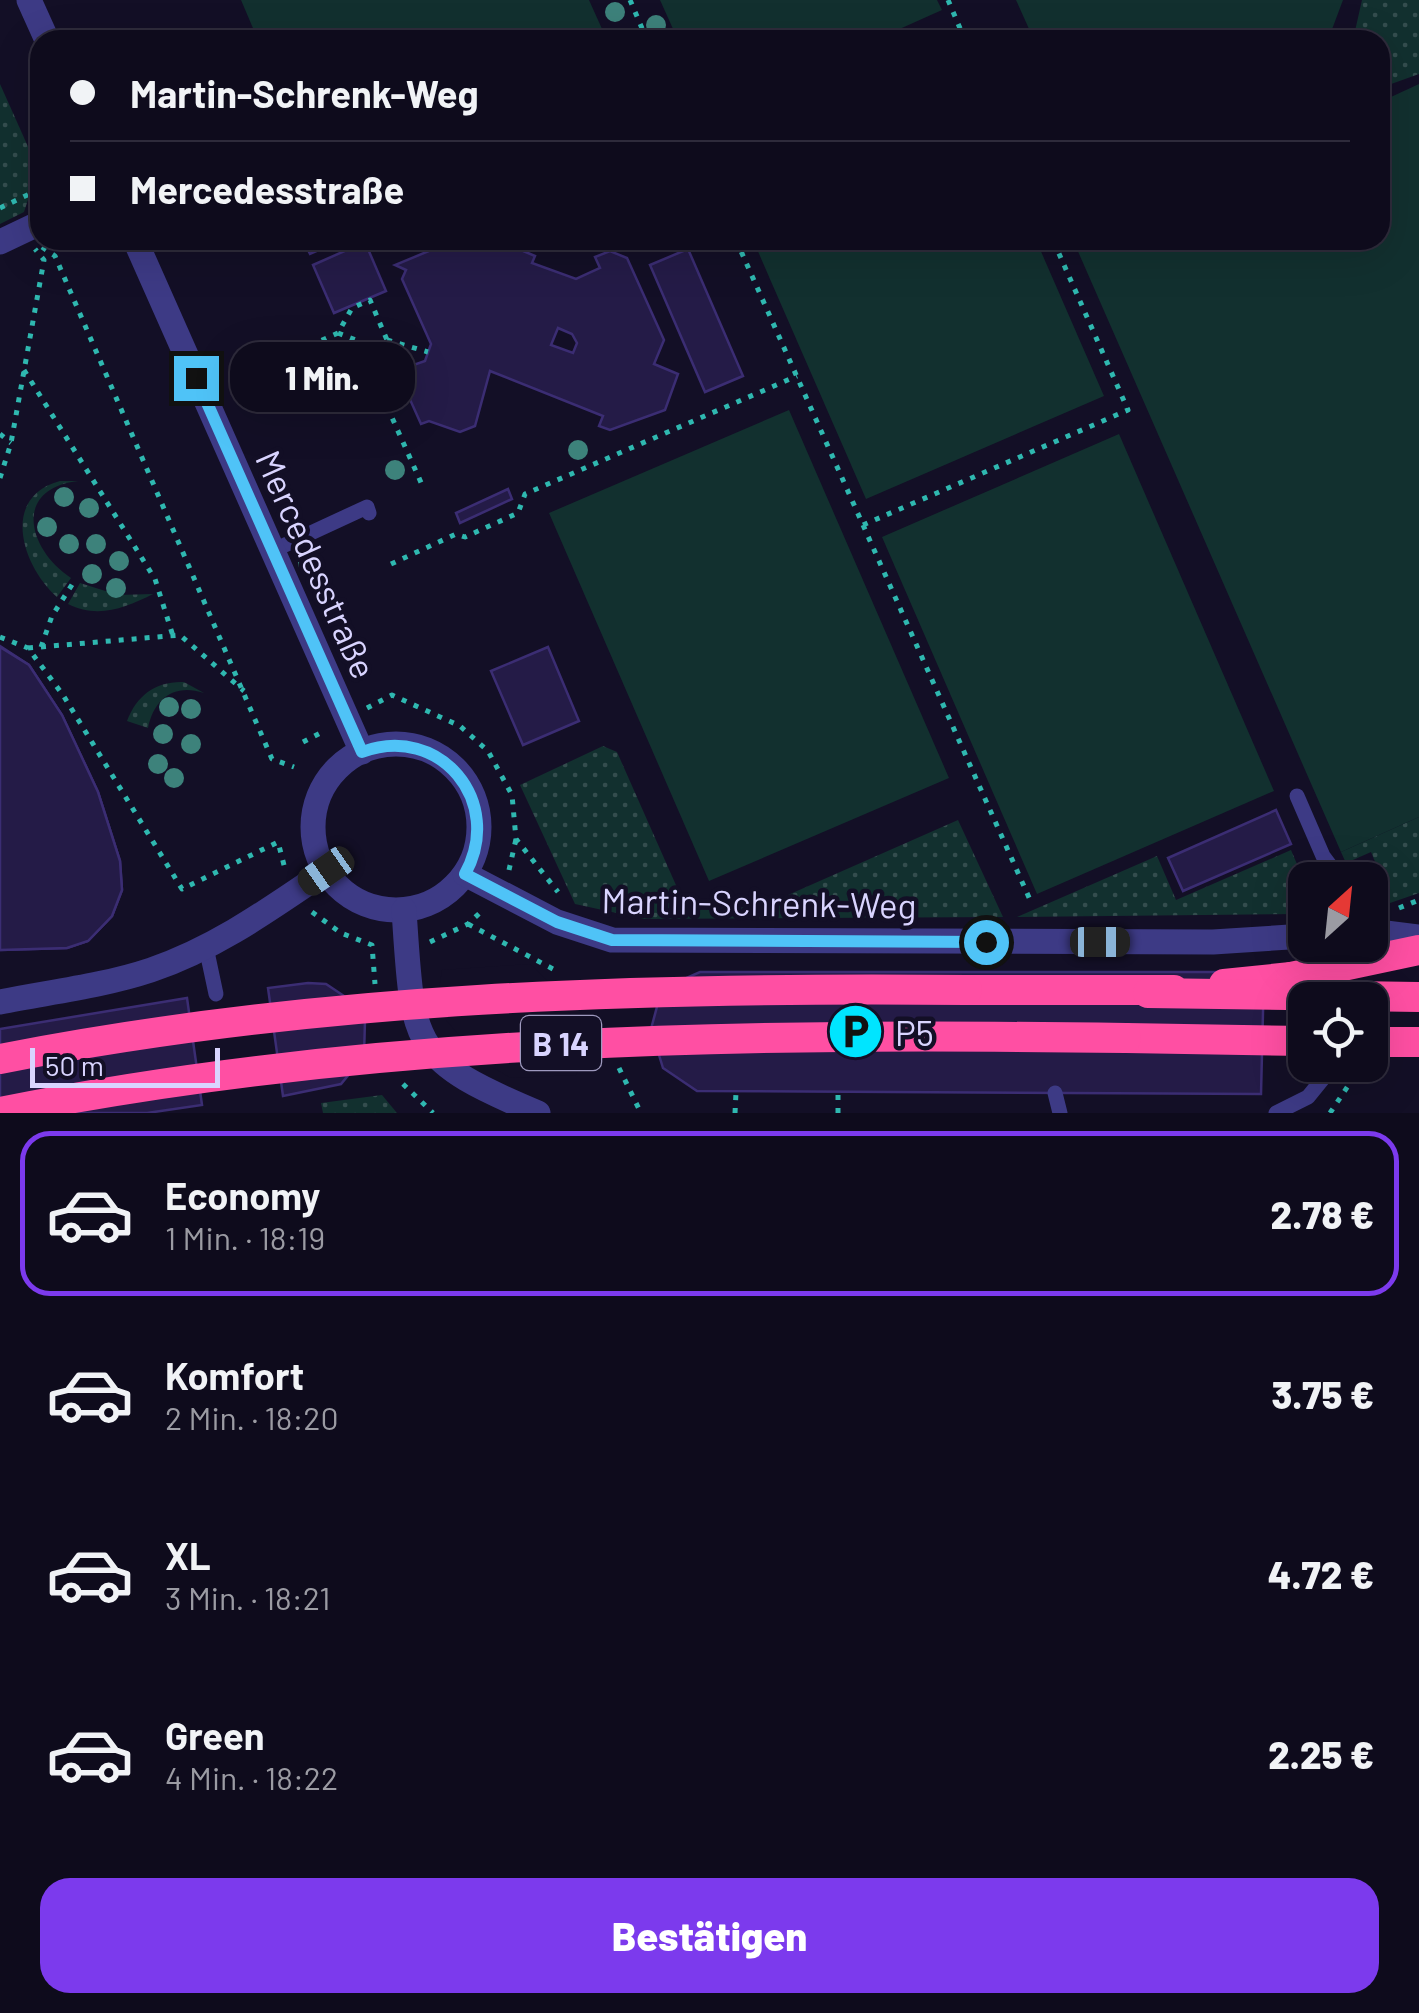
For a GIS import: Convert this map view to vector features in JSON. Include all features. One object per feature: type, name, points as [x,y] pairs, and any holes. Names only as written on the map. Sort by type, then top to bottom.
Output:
[{"type":"highway","name":"B 14","points":[[1148,993],[1291,977],[1419,950]]},
{"type":"highway","name":"B 14","points":[[0,1058],[228,1021],[465,999],[799,988],[1419,997]]},
{"type":"highway","name":"B 14","points":[[0,1112],[177,1080],[457,1048],[812,1036],[1288,1041]]},
{"type":"highway","points":[[1388,1042],[1418,1042]]},
{"type":"street","points":[[30,0],[43,30]]},
{"type":"street","points":[[0,242],[30,236]]},
{"type":"street","name":"Mercedesstraße","points":[[139,250],[362,752]]},
{"type":"street","points":[[389,745],[418,748],[444,759],[464,780],[476,806],[479,834],[465,874],[438,899],[404,910],[368,905],[351,897],[326,871],[313,831],[317,803],[338,768],[362,752],[389,745]]},
{"type":"street","points":[[0,1002],[129,976],[206,947],[326,871]]},
{"type":"street","name":"Martin-Schrenk-Weg","points":[[465,874],[584,934],[644,942],[1214,942],[1288,937]]},
{"type":"street","points":[[404,910],[414,1017],[435,1057],[471,1085],[538,1113]]},
{"type":"street","points":[[1388,934],[1419,937]]},
{"type":"lane","points":[[272,550],[366,507],[369,512]]},
{"type":"lane","points":[[1297,796],[1328,862]]},
{"type":"lane","points":[[206,947],[216,994]]},
{"type":"lane","points":[[1276,1113],[1308,1098],[1321,1082]]},
{"type":"lane","points":[[1054,1093],[1060,1113]]},
{"type":"path","points":[[630,0],[643,30]]},
{"type":"path","points":[[948,0],[961,30]]},
{"type":"path","points":[[0,208],[30,194]]},
{"type":"path","points":[[46,250],[55,256],[272,759],[294,767]]},
{"type":"path","points":[[740,250],[1031,902]]},
{"type":"path","points":[[863,524],[1128,410],[1057,250]]},
{"type":"path","points":[[0,478],[10,444],[44,260]]},
{"type":"path","points":[[298,351],[338,333],[352,308],[370,300],[388,340],[374,375],[423,488]]},
{"type":"path","points":[[338,333],[383,351]]},
{"type":"path","points":[[388,340],[428,352]]},
{"type":"path","points":[[24,370],[155,579],[173,636]]},
{"type":"path","points":[[391,564],[456,534],[465,538],[500,522],[518,513],[525,494],[797,376]]},
{"type":"path","points":[[0,434],[10,444]]},
{"type":"path","points":[[42,647],[52,616],[74,580]]},
{"type":"path","points":[[0,637],[28,648],[180,635],[247,694]]},
{"type":"path","points":[[28,648],[63,695],[182,889],[278,842]]},
{"type":"path","points":[[372,944],[406,947],[447,936],[468,924],[498,892],[516,839],[512,795],[488,751],[460,726],[392,695]]},
{"type":"path","points":[[516,839],[560,894]]},
{"type":"path","points":[[1330,1113],[1353,1082]]},
{"type":"path","points":[[735,1113],[736,1092]]},
{"type":"path","points":[[838,1093],[838,1113]]},
{"type":"green space","points":[[241,0],[589,0],[602,30],[254,30]]},
{"type":"green space","points":[[660,0],[937,0],[942,10],[897,30],[674,30]]},
{"type":"green space","points":[[1016,0],[1343,0],[1332,30],[1030,30]]},
{"type":"green space","points":[[1362,0],[1419,0],[1419,74],[1390,84],[1390,30],[1355,30]]},
{"type":"green space","points":[[0,84],[30,151],[30,194],[24,212],[0,224]]},
{"type":"green space","points":[[1419,84],[1419,817],[1341,852],[1077,250],[1390,250],[1390,97]]},
{"type":"green space","points":[[757,250],[1040,250],[1104,396],[866,499]]},
{"type":"green space","points":[[789,410],[949,778],[709,881],[549,513]]},
{"type":"green space","points":[[1119,434],[1274,791],[1037,894],[882,537]]},
{"type":"green space","points":[[60,481],[78,481],[57,486],[43,496],[35,508],[34,522],[45,552],[71,578],[57,597],[34,568],[23,533],[23,517],[29,502],[41,489]]},
{"type":"green space","points":[[80,583],[118,595],[153,594],[122,607],[90,611],[68,604]]},
{"type":"green space","points":[[184,682],[204,693],[184,690],[167,696],[155,708],[148,728],[127,721],[149,691]]},
{"type":"green space","points":[[603,746],[617,752],[687,910],[763,906],[958,820],[1003,917],[644,919],[575,904],[520,785]]},
{"type":"green space","points":[[1419,817],[1419,893],[1388,903],[1388,862],[1375,862],[1371,852],[1346,862],[1341,852]]},
{"type":"green space","points":[[1291,850],[1296,862],[1288,862],[1288,914],[1017,917],[1157,856],[1176,900]]},
{"type":"green space","points":[[382,1095],[397,1113],[323,1113],[321,1103]]},
{"type":"pier","points":[[530,964],[550,983],[576,1023],[582,1059],[576,1075],[511,1078],[480,1060],[446,1020],[438,995],[442,970]]},
{"type":"building","points":[[347,250],[368,250],[386,291],[334,313],[313,265]]},
{"type":"building","points":[[431,250],[521,250],[535,256],[532,263],[576,279],[600,268],[595,257],[610,251],[627,258],[664,340],[654,364],[678,374],[665,410],[610,430],[599,426],[603,416],[490,371],[475,426],[460,432],[429,421],[421,424],[408,395],[390,402],[378,374],[400,364],[408,367],[425,361],[431,344],[402,279],[406,270],[395,265]],"holes":[[[558,328],[572,334],[577,343],[573,353],[551,345]]]},
{"type":"building","points":[[688,250],[743,376],[705,392],[650,265]]},
{"type":"building","points":[[508,489],[512,499],[460,523],[456,513]]},
{"type":"building","points":[[0,646],[29,665],[62,715],[98,792],[120,861],[122,890],[112,916],[88,941],[67,948],[0,950]]},
{"type":"building","points":[[0,647],[29,665],[62,715],[98,792],[120,861],[122,890],[112,916],[88,941],[67,948],[0,950]]},
{"type":"building","points":[[548,647],[579,721],[523,745],[491,671]]},
{"type":"building","points":[[1276,810],[1291,844],[1183,891],[1168,858]]},
{"type":"building","name":"P5","points":[[700,972],[1264,972],[1261,1094],[697,1091],[663,1068],[651,1029],[658,1003],[675,983]]},
{"type":"building","points":[[326,984],[356,1004],[365,1020],[364,1056],[341,1084],[283,1096],[268,988]]},
{"type":"building","points":[[187,998],[202,1105],[147,1113],[0,1113],[0,1029]]},
{"type":"place","name":"P5","points":[[856,1032]]},
{"type":"route","points":[[196,378],[362,752],[404,745],[431,752],[455,769],[472,792],[479,834],[465,874],[557,922],[584,934],[612,940],[986,942]]}]
